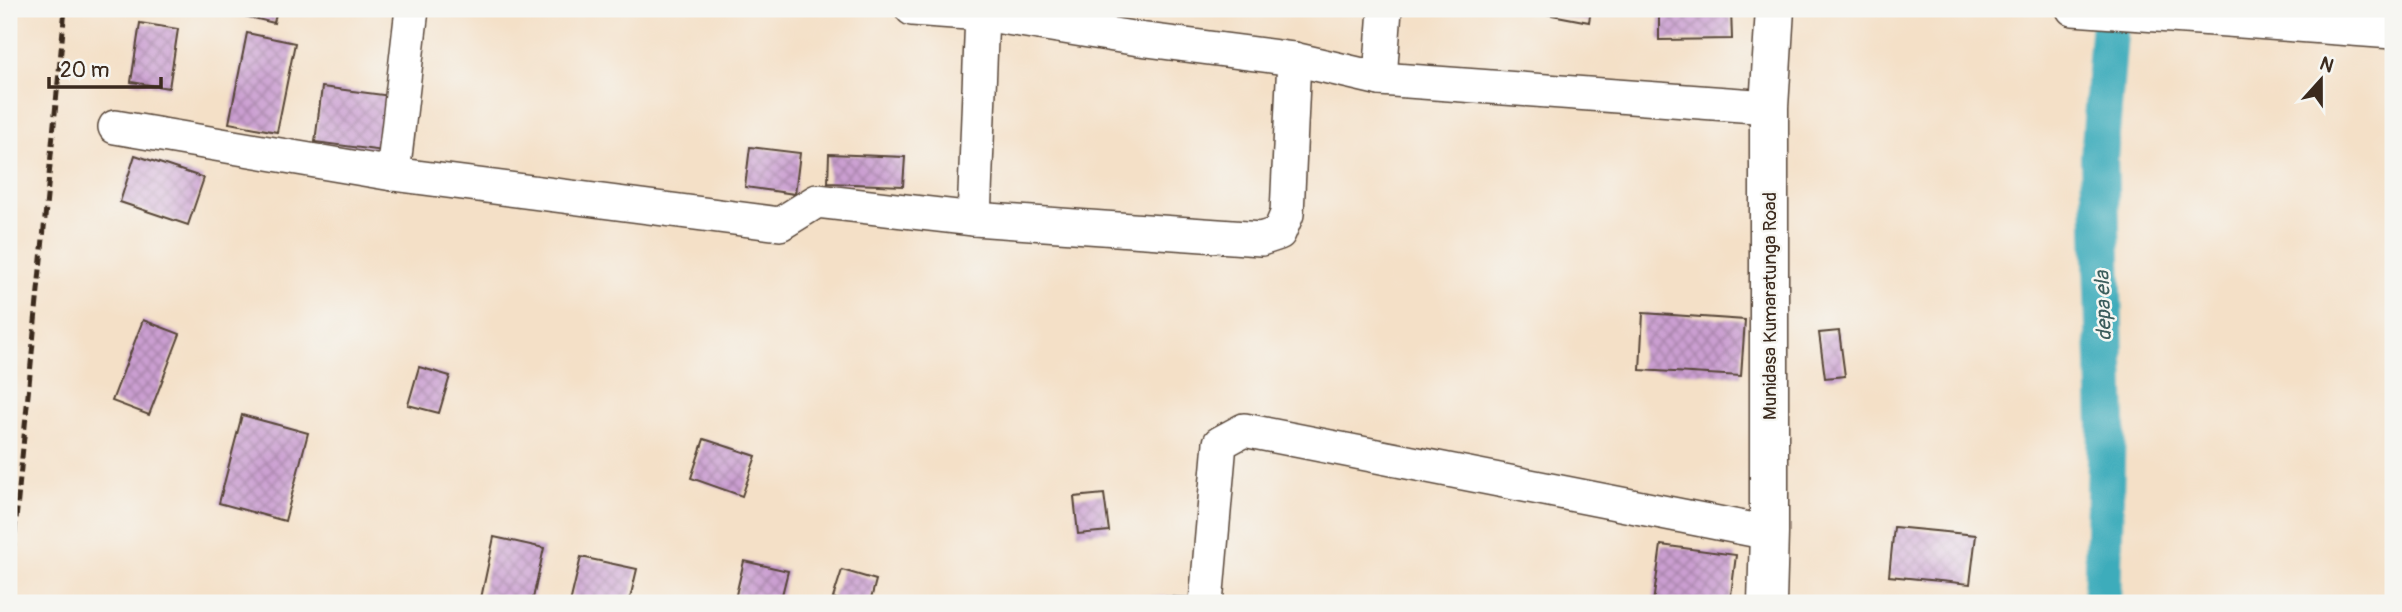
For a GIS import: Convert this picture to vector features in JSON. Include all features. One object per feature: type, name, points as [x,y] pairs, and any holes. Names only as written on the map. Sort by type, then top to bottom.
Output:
[{"type":"street","points":[[393,174],[412,9]]},
{"type":"street","points":[[912,9],[982,14],[1139,39],[1294,59],[1380,79],[1769,107]]},
{"type":"street","points":[[1380,79],[1385,9]]},
{"type":"street","name":"Munidasa Kumaratunga Road","points":[[1767,603],[1769,107],[1775,9]]},
{"type":"street","points":[[2073,9],[2393,32]]},
{"type":"street","points":[[974,219],[982,14]]},
{"type":"street","points":[[115,127],[393,174],[780,224],[817,201],[974,219],[1261,239],[1279,233],[1287,214],[1294,59]]},
{"type":"street","points":[[1206,603],[1220,443],[1244,430],[1769,533]]},
{"type":"building","points":[[229,9],[277,9],[274,23],[228,12]]},
{"type":"building","points":[[1537,9],[1591,9],[1589,22],[1536,12]]},
{"type":"building","points":[[1659,9],[1731,9],[1732,39],[1659,40]]},
{"type":"building","points":[[140,23],[178,29],[169,88],[131,82]]},
{"type":"building","points":[[247,33],[295,43],[277,132],[229,123]]},
{"type":"building","points":[[322,87],[391,96],[383,151],[315,142]]},
{"type":"building","points":[[750,147],[800,153],[795,194],[745,187]]},
{"type":"building","points":[[829,154],[905,157],[903,186],[828,183]]},
{"type":"building","points":[[135,155],[204,178],[188,225],[120,202]]},
{"type":"building","points":[[1643,313],[1745,320],[1741,376],[1640,370]]},
{"type":"building","points":[[143,320],[180,334],[149,415],[112,401]]},
{"type":"building","points":[[1839,331],[1845,376],[1825,378],[1819,333]]},
{"type":"building","points":[[419,367],[450,376],[439,413],[408,405]]},
{"type":"building","points":[[242,415],[308,433],[285,521],[219,503]]},
{"type":"building","points":[[704,439],[756,456],[742,496],[691,478]]},
{"type":"building","points":[[1104,494],[1109,531],[1078,534],[1074,497]]},
{"type":"building","points":[[1894,527],[1976,535],[1970,584],[1889,576]]},
{"type":"building","points":[[494,537],[544,548],[532,603],[480,603]]},
{"type":"building","points":[[1661,545],[1736,555],[1730,603],[1653,603]]},
{"type":"building","points":[[581,557],[637,569],[629,603],[570,603]]},
{"type":"building","points":[[744,561],[788,571],[780,603],[734,603]]},
{"type":"building","points":[[842,570],[876,580],[870,603],[851,603],[833,598]]},
{"type":"building","points":[[1151,596],[1202,598],[1202,603],[1151,603]]},
{"type":"waterway","name":"depa ela","points":[[2102,603],[2107,426],[2099,158],[2111,9]]},
{"type":"railway","points":[[9,593],[65,9]]}]
